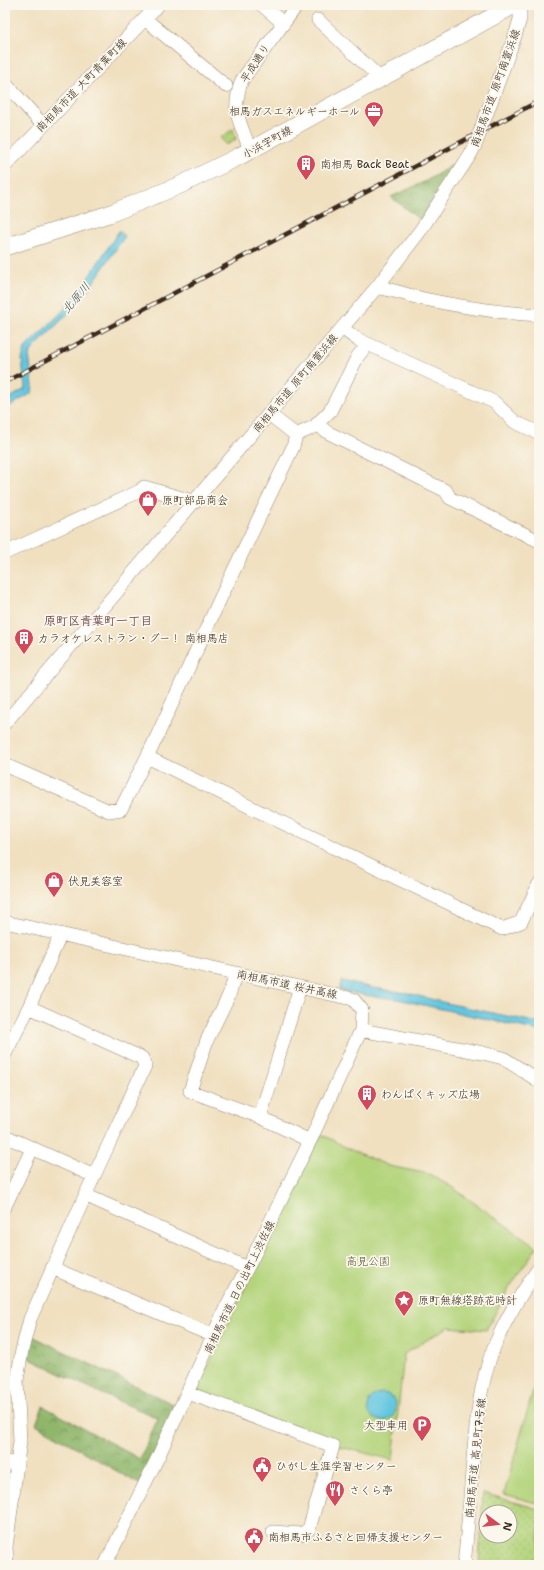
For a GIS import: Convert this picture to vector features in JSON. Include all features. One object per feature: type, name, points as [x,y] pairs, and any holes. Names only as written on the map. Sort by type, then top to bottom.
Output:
[{"type":"main road","name":"小浜字町線","points":[[5,247],[109,214],[178,186],[250,151],[514,5]]},
{"type":"street","name":"南相馬市道 大町青葉町線","points":[[5,166],[158,5]]},
{"type":"street","points":[[262,5],[283,23]]},
{"type":"street","name":"平成通り","points":[[250,151],[236,108],[239,89],[242,80],[297,5]]},
{"type":"street","name":"南相馬市道 原町南萱浜線","points":[[5,723],[377,287],[433,213],[461,171],[476,143],[515,36],[520,19],[520,5]]},
{"type":"street","points":[[145,19],[226,86]]},
{"type":"street","points":[[318,20],[381,79]]},
{"type":"street","points":[[5,83],[43,125]]},
{"type":"street","points":[[377,287],[423,299],[507,313],[539,315]]},
{"type":"street","points":[[342,328],[357,339],[494,402],[515,422],[539,432]]},
{"type":"street","points":[[5,765],[109,811],[121,809],[147,757],[292,447],[296,435],[314,427],[330,411],[358,356],[368,344]]},
{"type":"street","points":[[269,414],[296,435]]},
{"type":"street","points":[[318,423],[325,431],[446,491],[450,498],[539,541]]},
{"type":"street","points":[[5,553],[140,491],[144,487],[195,502]]},
{"type":"street","points":[[147,757],[502,929],[521,922],[539,884]]},
{"type":"street","name":"南相馬市道 桜井高線","points":[[5,922],[353,999],[362,1010],[361,1030]]},
{"type":"street","points":[[5,1054],[29,1007],[60,934]]},
{"type":"street","points":[[236,973],[229,995],[207,1040],[190,1091],[260,1117],[310,1140]]},
{"type":"street","points":[[260,1117],[300,988]]},
{"type":"street","points":[[7,1565],[6,1546],[11,1464],[20,1441],[11,1379],[22,1350],[30,1319],[145,1066],[142,1058],[29,1007]]},
{"type":"street","points":[[361,1030],[503,1058],[539,1081]]},
{"type":"street","name":"南相馬市道 日の出町上渋佐線","points":[[105,1565],[188,1393],[228,1304],[310,1140],[361,1030]]},
{"type":"street","points":[[5,1136],[94,1176]]},
{"type":"street","points":[[5,1206],[32,1149]]},
{"type":"street","points":[[86,1195],[247,1268]]},
{"type":"street","points":[[52,1268],[214,1336]]},
{"type":"street","name":"南相馬市道 高見町7号線","points":[[464,1565],[478,1407],[485,1377],[494,1347],[515,1302],[539,1268]]},
{"type":"street","points":[[188,1393],[333,1446],[309,1529],[301,1534],[272,1532]]},
{"type":"green space","points":[[233,129],[236,139],[227,145],[220,138]]},
{"type":"green space","points":[[456,163],[420,220],[391,197],[426,181]]},
{"type":"green space","name":"高見公園","points":[[321,1134],[349,1149],[389,1166],[429,1174],[450,1186],[537,1247],[509,1288],[486,1330],[448,1327],[404,1354],[393,1460],[341,1447],[197,1390],[251,1275]]},
{"type":"green space","points":[[30,1335],[177,1406],[139,1484],[36,1424],[43,1406],[140,1459],[158,1418],[109,1397],[26,1357]]},
{"type":"green space","points":[[537,1377],[539,1377],[539,1504],[504,1494]]},
{"type":"green space","points":[[483,1493],[539,1509],[539,1565],[479,1565],[480,1544],[518,1544],[518,1504],[482,1504]]},
{"type":"water","name":"北原川","points":[[119,231],[125,236],[81,300],[33,349],[29,355],[33,386],[32,393],[5,409],[5,401],[25,389],[22,359],[25,348],[61,313],[80,290]]},
{"type":"water","points":[[342,981],[373,988],[407,993],[539,1023],[539,1031],[397,999],[339,990]]},
{"type":"water","points":[[382,1393],[392,1397],[396,1407],[392,1417],[382,1421],[372,1417],[368,1407],[372,1397]]},
{"type":"railway","points":[[5,382],[539,101]]},
{"type":"place","name":"相馬ガスエネルギーホール","points":[[374,128]]},
{"type":"place","name":"南相馬 Back Beat","points":[[306,181]]},
{"type":"place","name":"原町部品商会","points":[[148,517]]},
{"type":"place","name":"カラオケレストラン・グー！ 南相馬店","points":[[24,655]]},
{"type":"place","name":"伏見美容室","points":[[54,898]]},
{"type":"place","name":"わんぱくキッズ広場","points":[[367,1111]]},
{"type":"place","name":"原町無線塔跡花時計","points":[[404,1317]]},
{"type":"place","name":"大型車用","points":[[422,1442]]},
{"type":"place","name":"ひがし生涯学習センター","points":[[262,1483]]},
{"type":"place","name":"さくら亭","points":[[335,1507]]},
{"type":"place","name":"南相馬市ふるさと回帰支援センター","points":[[254,1554]]},
{"type":"district","name":"原町区青葉町一丁目","points":[[98,621]]}]
